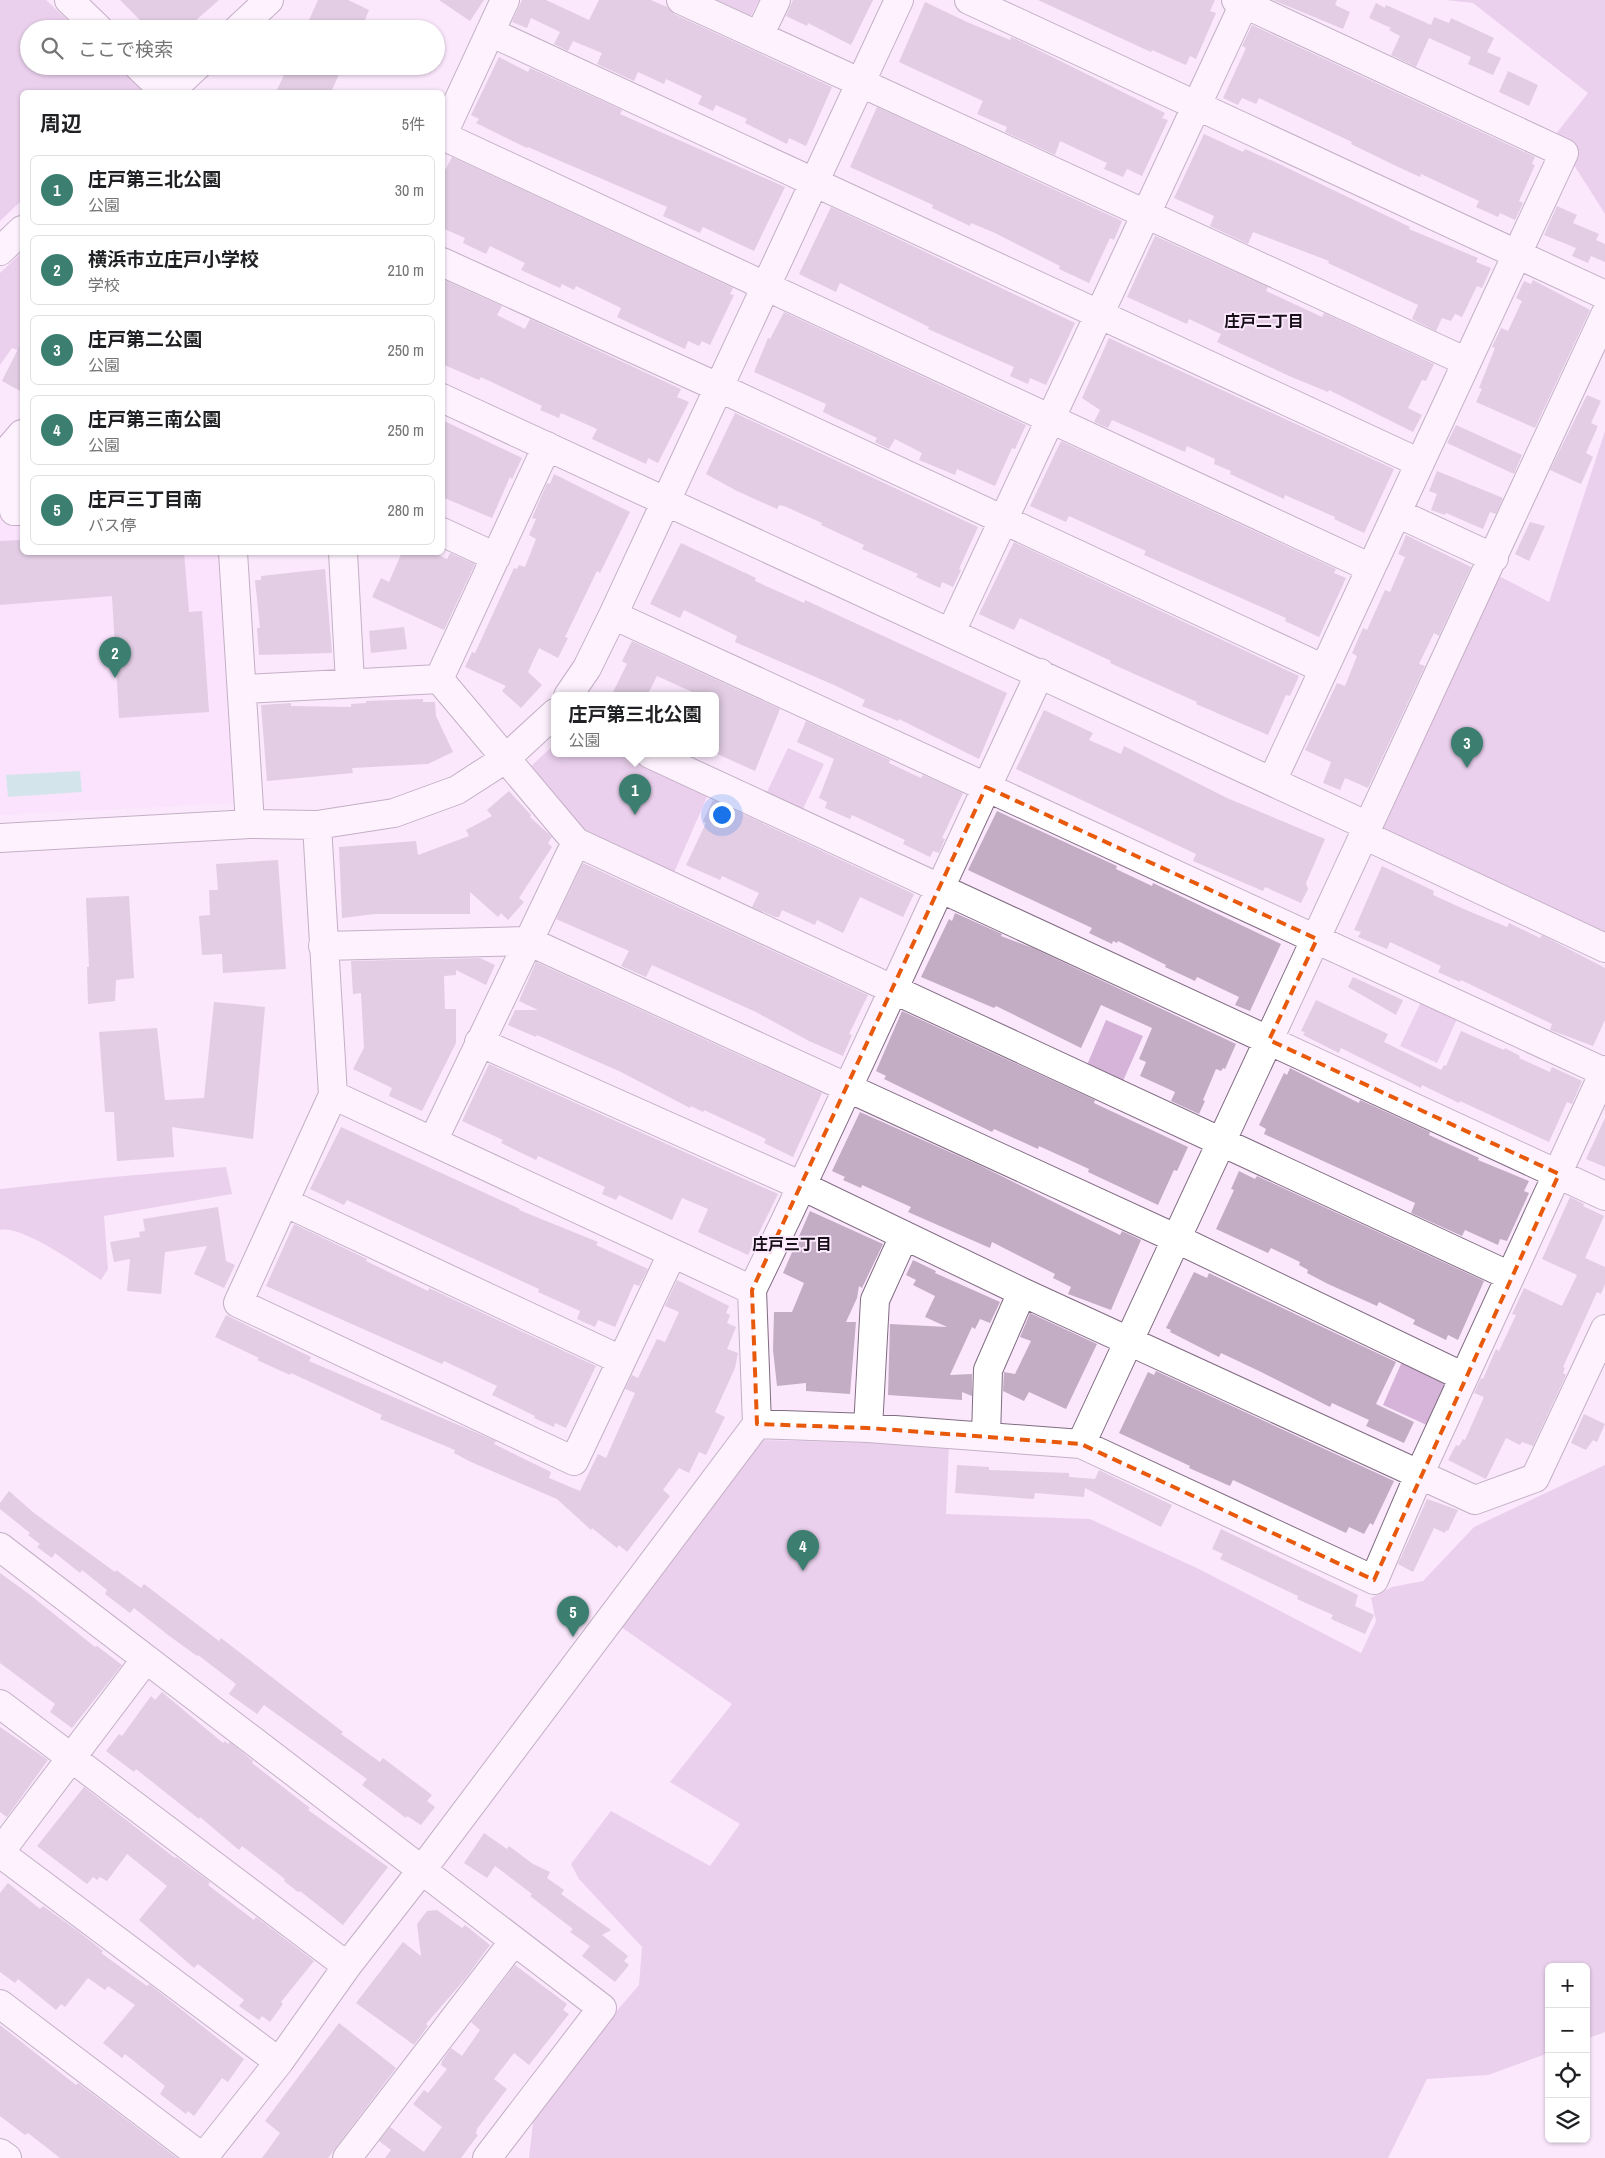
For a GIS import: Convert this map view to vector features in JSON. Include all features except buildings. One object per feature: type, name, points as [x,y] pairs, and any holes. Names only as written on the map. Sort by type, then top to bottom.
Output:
[{"type":"street","points":[[248,20],[269,0]]},
{"type":"street","points":[[445,132],[505,0]]},
{"type":"street","points":[[681,0],[1467,362]]},
{"type":"street","points":[[760,36],[776,0]]},
{"type":"street","points":[[571,692],[587,668],[667,502],[899,0]]},
{"type":"street","points":[[970,0],[1605,295]]},
{"type":"street","points":[[951,632],[1144,214],[1196,106],[1240,2],[1564,153],[1272,781]]},
{"type":"street","points":[[80,3],[92,20]]},
{"type":"street","points":[[490,32],[1420,463]]},
{"type":"street","points":[[147,75],[163,90]]},
{"type":"street","points":[[171,90],[188,75]]},
{"type":"street","points":[[445,137],[1371,568]]},
{"type":"street","points":[[0,251],[20,232]]},
{"type":"street","points":[[445,263],[720,388],[1324,669]]},
{"type":"street","points":[[1081,1444],[1175,1238],[1494,558],[1605,315]]},
{"type":"street","points":[[445,399],[1272,781],[1366,830],[1605,948]]},
{"type":"street","points":[[12,511],[8,473],[8,450],[20,436]]},
{"type":"street","points":[[439,678],[547,446]]},
{"type":"street","points":[[1397,513],[1494,558]]},
{"type":"street","points":[[445,533],[496,557]]},
{"type":"street","points":[[233,555],[250,824]]},
{"type":"street","points":[[343,555],[350,683]]},
{"type":"street","points":[[613,615],[1605,1071],[1419,1476],[1374,1580],[1081,1444],[868,1428],[756,1424]]},
{"type":"street","points":[[0,2004],[203,2158],[279,2062],[346,1966],[421,1871],[756,1424],[752,1290],[848,1089],[939,887],[1040,673]]},
{"type":"street","points":[[243,689],[439,678]]},
{"type":"street","points":[[439,678],[576,842],[1510,1276]]},
{"type":"street","points":[[0,838],[250,824],[317,825],[394,813],[458,790],[505,759],[551,717]]},
{"type":"street","points":[[657,757],[1605,1196]]},
{"type":"street","points":[[317,825],[333,1095],[238,1303],[574,1461],[672,1254]]},
{"type":"street","points":[[433,1141],[576,842]]},
{"type":"street","points":[[323,946],[528,941],[1175,1238],[1464,1377]]},
{"type":"street","points":[[479,1042],[802,1186],[1022,1292],[1419,1476],[1475,1500],[1535,1478],[1605,1329]]},
{"type":"street","points":[[333,1095],[752,1290]]},
{"type":"street","points":[[284,1202],[621,1360]]},
{"type":"street","points":[[868,1428],[875,1300],[904,1236]]},
{"type":"street","points":[[986,1436],[988,1370],[1022,1292]]},
{"type":"street","points":[[0,1547],[602,2008],[487,2158]]},
{"type":"street","points":[[146,1659],[0,1853],[279,2062]]},
{"type":"street","points":[[0,1704],[346,1966]]},
{"type":"street","points":[[347,2158],[514,1941]]},
{"type":"street","points":[[0,2153],[7,2158]]},
{"type":"highlighted area","points":[[986,787],[1317,939],[1269,1040],[1559,1174],[1374,1580],[1081,1444],[868,1428],[757,1424],[752,1290]]},
{"type":"shaded area","points":[[0,0],[46,0],[67,20],[20,20],[20,75],[126,75],[141,89],[20,90],[20,202],[0,221]]},
{"type":"shaded area","points":[[717,0],[759,0],[751,16]]},
{"type":"shaded area","points":[[1446,0],[1605,0],[1605,214],[1555,135],[1588,93],[1473,3]]},
{"type":"shaded area","points":[[20,254],[20,351],[12,348],[0,365],[0,273]]},
{"type":"shaded area","points":[[1605,431],[1605,935],[1384,833],[1381,821],[1495,574],[1549,602]]},
{"type":"shaded area","points":[[20,516],[20,555],[223,555],[238,803],[0,815],[0,518]]},
{"type":"shaded area","points":[[551,748],[551,757],[638,757],[710,790],[673,875],[591,840],[530,767]]},
{"type":"shaded area","points":[[788,748],[824,764],[802,811],[766,794]]},
{"type":"shaded area","points":[[80,771],[82,792],[8,797],[6,775]]},
{"type":"shaded area","points":[[1421,1002],[1457,1019],[1437,1063],[1400,1046]]},
{"type":"shaded area","points":[[1106,1020],[1143,1036],[1123,1081],[1087,1065]]},
{"type":"shaded area","points":[[226,1167],[232,1194],[104,1216],[108,1269],[101,1280],[37,1240],[10,1230],[0,1230],[0,1189]]},
{"type":"shaded area","points":[[1404,1357],[1446,1376],[1448,1389],[1431,1427],[1383,1405]]},
{"type":"shaded area","points":[[762,1440],[949,1445],[946,1514],[1090,1519],[1199,1569],[1361,1653],[1376,1621],[1371,1598],[1392,1587],[1423,1581],[1474,1527],[1605,1465],[1605,2032],[1590,2038],[1590,1963],[1545,1963],[1545,2054],[1488,2075],[1427,2079],[1388,2158],[529,2158],[535,2106],[639,1985],[642,1947],[579,1879],[571,1864],[611,1811],[710,1866],[740,1824],[670,1782],[732,1704],[621,1627]]},
{"type":"place","name":"横浜市立庄戸小学校","points":[[115,678]]},
{"type":"place","name":"庄戸第二公園","points":[[1467,768]]},
{"type":"place","name":"庄戸第三北公園","points":[[635,815]]},
{"type":"place","name":"庄戸第三南公園","points":[[803,1571]]},
{"type":"place","name":"庄戸三丁目南","points":[[573,1637]]},
{"type":"district","name":"庄戸二丁目","points":[[1264,321]]},
{"type":"district","name":"庄戸三丁目","points":[[792,1244]]}]
